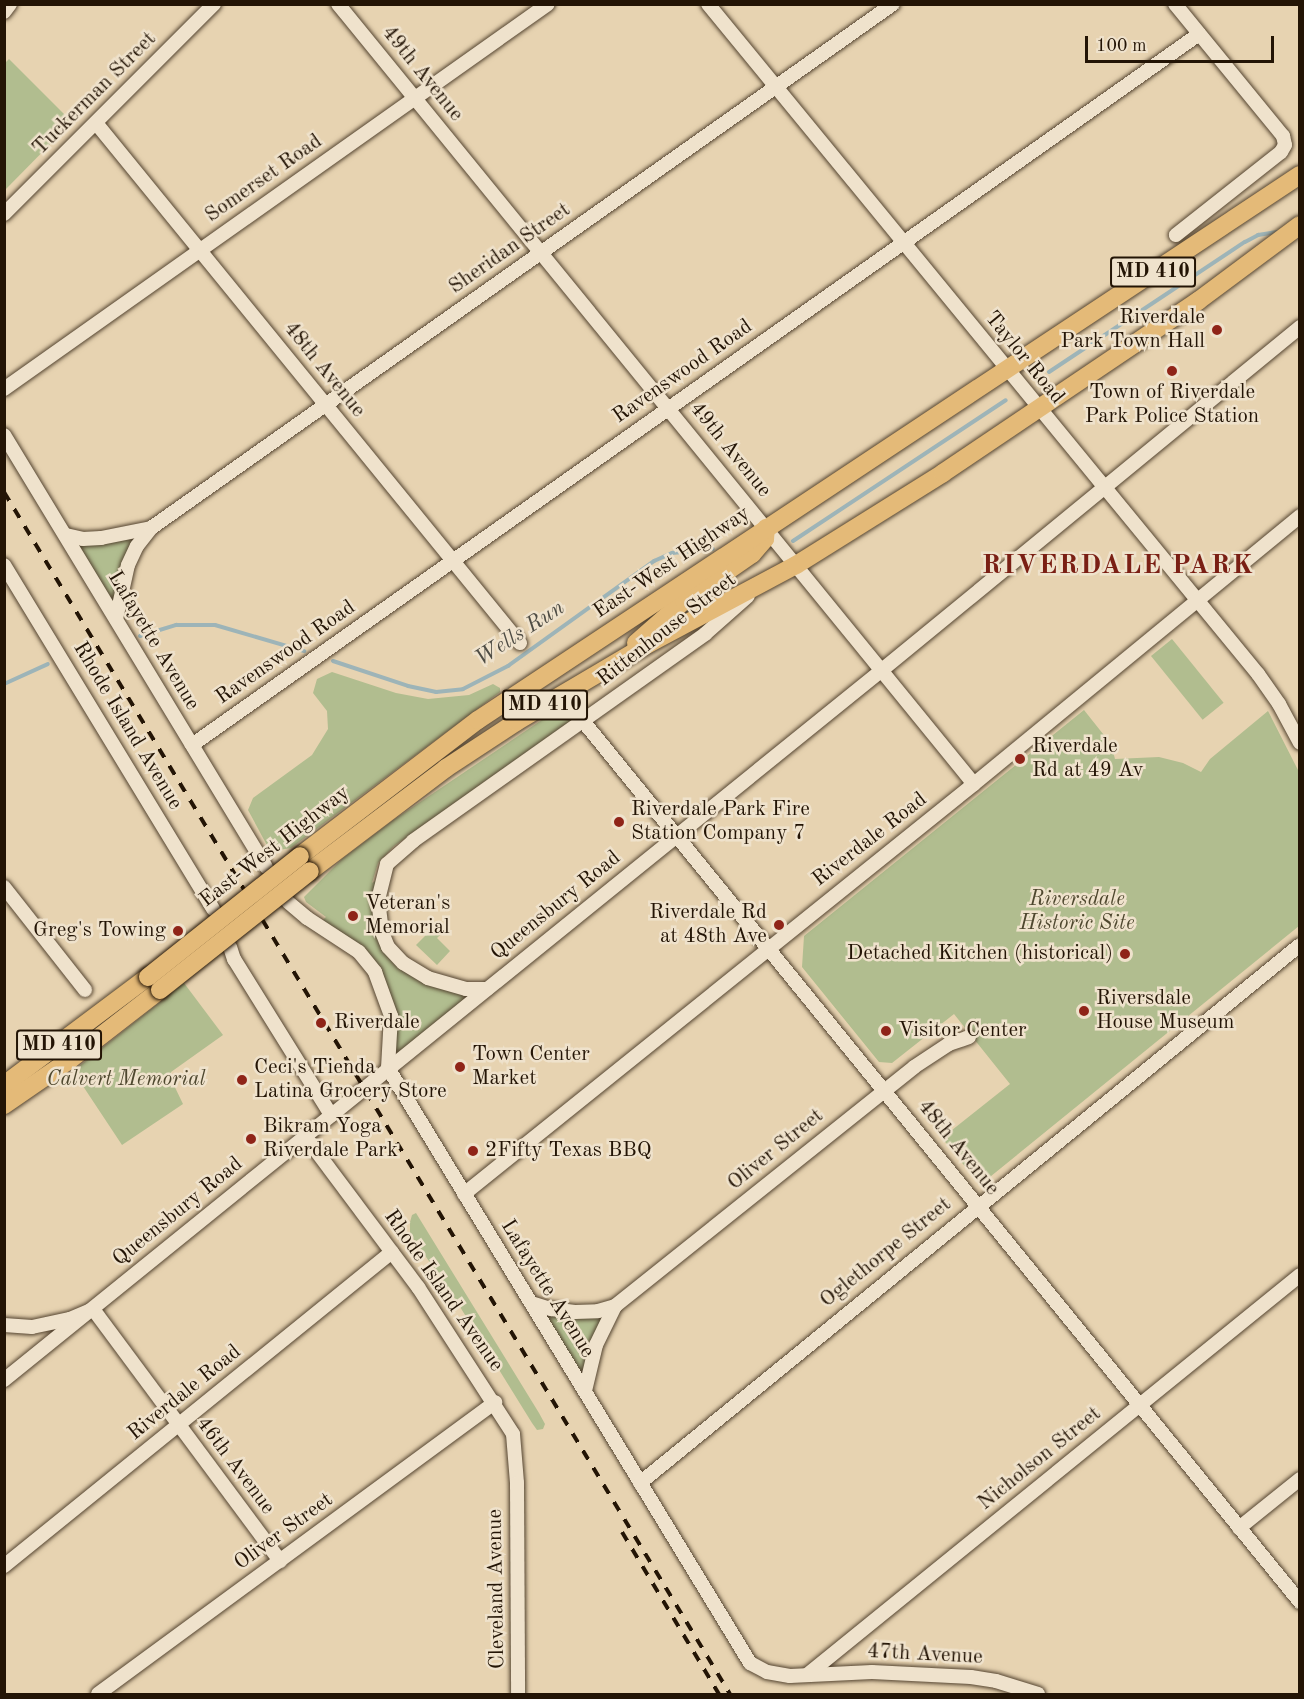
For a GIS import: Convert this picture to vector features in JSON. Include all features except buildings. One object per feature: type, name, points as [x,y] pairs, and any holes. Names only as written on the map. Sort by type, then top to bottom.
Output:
[{"type":"main road","name":"East-West Highway","points":[[4,1105],[71,1059],[154,983],[305,863],[478,720],[1299,175]]},
{"type":"main road","name":"East-West Highway","points":[[305,863],[446,768],[602,671],[796,565],[1039,409],[1238,272],[1299,225]]},
{"type":"main road","points":[[602,671],[684,601],[752,554],[765,539],[766,528]]},
{"type":"main road","name":"East-West Highway","points":[[4,1085],[154,983]]},
{"type":"street","points":[[4,12],[10,4]]},
{"type":"street","name":"Tuckerman Street","points":[[4,214],[214,4]]},
{"type":"street","name":"49th Avenue","points":[[338,4],[974,784]]},
{"type":"street","name":"Somerset Road","points":[[4,389],[548,4]]},
{"type":"street","name":"Taylor Road","points":[[708,4],[1258,674],[1279,704],[1299,743]]},
{"type":"street","name":"Sheridan Street","points":[[116,619],[128,565],[137,546],[151,528],[893,4]]},
{"type":"street","points":[[1175,4],[1283,136],[1285,145],[1281,152],[1176,235]]},
{"type":"street","name":"Ravenswood Road","points":[[192,745],[1199,34]]},
{"type":"street","name":"48th Avenue","points":[[96,123],[520,643]]},
{"type":"street","name":"Queensbury Road","points":[[4,1380],[882,670],[1299,327]]},
{"type":"street","name":"Lafayette Avenue","points":[[4,435],[267,867]]},
{"type":"street","name":"Riverdale Road","points":[[464,1194],[974,784],[1299,516]]},
{"type":"street","name":"Sheridan Street","points":[[66,536],[83,539],[101,538],[151,528]]},
{"type":"street","name":"Rhode Island Avenue","points":[[4,565],[213,909]]},
{"type":"street","name":"Rittenhouse Street","points":[[388,948],[380,923],[380,887],[387,864],[393,856],[705,634],[760,584]]},
{"type":"street","name":"48th Avenue","points":[[583,721],[1299,1602]]},
{"type":"street","points":[[4,887],[85,990]]},
{"type":"street","points":[[288,902],[307,918],[348,944],[368,962],[381,981],[391,1016],[388,1068]]},
{"type":"street","name":"Oglethorpe Street","points":[[640,1483],[1299,945]]},
{"type":"street","points":[[230,947],[234,959],[331,1115]]},
{"type":"street","points":[[368,962],[388,948],[403,963],[428,978],[466,990],[487,989]]},
{"type":"street","name":"Oliver Street","points":[[531,1303],[551,1309],[575,1312],[598,1311],[615,1306],[935,1052],[969,1037]]},
{"type":"street","name":"Lafayette Avenue","points":[[388,1068],[750,1663],[778,1675],[807,1675]]},
{"type":"street","name":"Rhode Island Avenue","points":[[305,1136],[392,1252],[495,1402],[513,1434],[517,1483]]},
{"type":"street","name":"Riverdale Road","points":[[4,1566],[392,1252]]},
{"type":"street","name":"Nicholson Street","points":[[807,1675],[1299,1275]]},
{"type":"street","name":"Oliver Street","points":[[585,1391],[596,1345],[615,1306]]},
{"type":"street","points":[[4,1325],[32,1327],[70,1319],[93,1309]]},
{"type":"street","name":"46th Avenue","points":[[93,1309],[280,1561]]},
{"type":"street","name":"Oliver Street","points":[[98,1695],[495,1402]]},
{"type":"street","points":[[1239,1528],[1299,1479]]},
{"type":"street","name":"Cleveland Avenue","points":[[517,1483],[518,1695]]},
{"type":"street","name":"47th Avenue","points":[[807,1675],[872,1672],[962,1676],[996,1681],[1038,1695]]},
{"type":"green space","points":[[9,59],[72,122],[5,190],[4,64]]},
{"type":"green space","points":[[151,529],[137,546],[116,618],[67,536]]},
{"type":"green space","points":[[1172,639],[1224,703],[1203,720],[1151,656]]},
{"type":"green space","points":[[332,672],[396,693],[428,699],[469,695],[493,684],[500,688],[500,692],[291,848],[269,849],[248,810],[253,798],[312,755],[328,729],[327,711],[313,693],[317,679]]},
{"type":"green space","points":[[564,705],[570,705],[575,709],[569,724],[394,846],[378,863],[372,883],[382,876],[381,932],[414,972],[486,989],[389,1067],[392,1029],[375,972],[317,925],[326,917],[306,902],[304,897],[342,859],[392,821]]},
{"type":"green space","name":"Riversdale Historic Site","points":[[1084,710],[1111,744],[1115,759],[1159,757],[1183,763],[1201,772],[1210,759],[1268,711],[1299,772],[1299,926],[980,1185],[942,1138],[1010,1084],[954,1014],[892,1063],[879,1062],[802,967],[804,936]]},
{"type":"green space","points":[[439,922],[446,929],[437,938],[450,951],[437,965],[416,945]]},
{"type":"green space","name":"Calvert Memorial","points":[[184,983],[223,1035],[171,1072],[170,1077],[183,1104],[122,1145],[73,1071]]},
{"type":"green space","points":[[416,1213],[539,1413],[545,1424],[543,1429],[537,1430],[532,1423],[452,1294],[410,1234],[412,1215]]},
{"type":"green space","points":[[531,1303],[551,1309],[614,1307],[585,1391]]},
{"type":"waterway","points":[[1049,372],[1245,242],[1258,235],[1277,232]]},
{"type":"waterway","points":[[793,541],[1006,400]]},
{"type":"waterway","name":"Wells Run","points":[[333,661],[408,686],[436,692],[463,689],[508,666],[654,561],[672,553],[713,549]]},
{"type":"waterway","name":"Wells Run","points":[[140,636],[176,625],[215,625],[304,651]]},
{"type":"waterway","name":"Wells Run","points":[[4,684],[48,664]]},
{"type":"railway","points":[[4,492],[730,1694]]},
{"type":"railway","points":[[622,1532],[719,1694]]},
{"type":"place","name":"Riverdale Park Town Hall","points":[[1217,330]]},
{"type":"place","name":"Town of Riverdale Park Police Station","points":[[1172,371]]},
{"type":"place","name":"Riverdale Rd at 49 Av","points":[[1020,759]]},
{"type":"place","name":"Riverdale Park Fire Station Company 7","points":[[619,822]]},
{"type":"place","name":"Veteran's Memorial","points":[[353,916]]},
{"type":"place","name":"Riverdale Rd at 48th Ave","points":[[779,925]]},
{"type":"place","name":"Greg's Towing","points":[[178,931]]},
{"type":"place","name":"Detached Kitchen (historical)","points":[[1125,954]]},
{"type":"place","name":"Riversdale House Museum","points":[[1084,1011]]},
{"type":"place","name":"Riverdale","points":[[321,1023]]},
{"type":"place","name":"Visitor Center","points":[[886,1031]]},
{"type":"place","name":"Town Center Market","points":[[460,1067]]},
{"type":"place","name":"Ceci's Tienda Latina Grocery Store","points":[[242,1080]]},
{"type":"place","name":"Bikram Yoga Riverdale Park","points":[[251,1139]]},
{"type":"place","name":"2Fifty Texas BBQ","points":[[473,1151]]},
{"type":"district","name":"RIVERDALE PARK","points":[[1118,566]]}]
